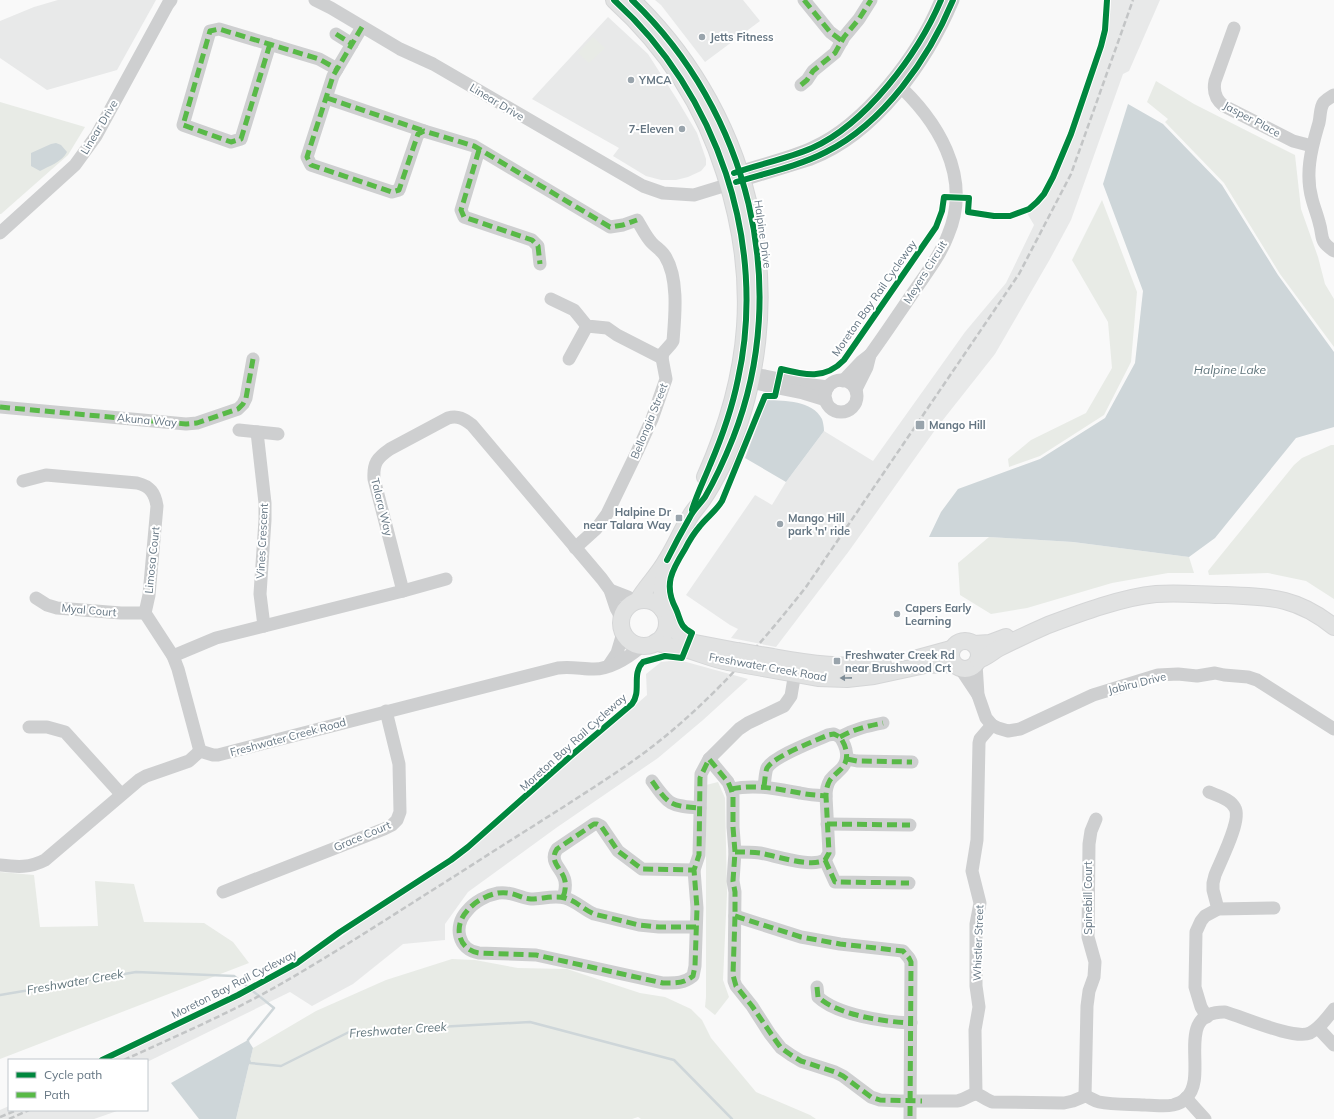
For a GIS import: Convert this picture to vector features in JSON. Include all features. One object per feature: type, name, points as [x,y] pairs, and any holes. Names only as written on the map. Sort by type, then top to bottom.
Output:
[{"type":"main road","name":"Halpine Drive","points":[[614,0],[655,42],[683,81],[734,178]]},
{"type":"main road","name":"Halpine Drive","points":[[632,0],[660,29],[691,70],[728,139],[734,178],[736,210],[742,238],[746,279],[745,377],[734,437],[722,465],[704,498],[691,515],[667,560],[636,601]]},
{"type":"main road","name":"Halpine Drive","points":[[664,616],[662,579],[667,560]]},
{"type":"main road","points":[[976,656],[969,641],[961,641],[956,643],[955,661],[969,668],[976,656],[994,642],[1033,623],[1117,595],[1145,588],[1169,586],[1281,592],[1309,602],[1334,618]]},
{"type":"main road","points":[[976,656],[984,658],[998,649],[1048,625],[1119,602],[1155,594],[1264,597],[1279,599],[1311,610],[1334,627]]},
{"type":"main road","points":[[636,601],[652,601],[664,616],[665,631],[662,637],[649,644],[634,644],[628,639],[622,625],[624,611],[628,606],[636,601]]},
{"type":"main road","name":"Freshwater Creek Road","points":[[664,616],[690,642],[732,657],[796,668],[818,678],[846,679],[874,676],[925,665],[955,661]]},
{"type":"main road","name":"Freshwater Creek Road","points":[[649,644],[682,649],[710,658],[732,657]]},
{"type":"street","name":"Linear Drive","points":[[0,232],[74,166],[96,136],[171,0]]},
{"type":"street","name":"Linear Drive","points":[[315,0],[400,49],[439,68],[643,186],[663,193],[682,194],[693,188],[734,178],[812,148],[830,138],[897,84]]},
{"type":"street","points":[[804,0],[830,32],[842,41]]},
{"type":"street","points":[[801,85],[807,80],[813,71],[834,53],[871,0]]},
{"type":"street","points":[[897,84],[941,0]]},
{"type":"street","points":[[897,84],[928,52],[943,24],[953,0]]},
{"type":"street","points":[[362,27],[333,76],[307,157],[311,165],[392,192],[399,190],[418,134],[424,131]]},
{"type":"street","name":"Jasper Place","points":[[1234,28],[1215,81],[1214,89],[1218,99],[1224,106],[1293,141],[1312,146]]},
{"type":"street","points":[[270,44],[241,139],[231,142],[183,126],[210,31],[219,29],[270,44],[318,59],[336,69]]},
{"type":"street","points":[[336,34],[352,44]]},
{"type":"street","name":"Meyers Circuit","points":[[856,389],[867,367],[870,355],[944,244],[951,228],[956,198],[954,170],[946,146],[920,106],[897,84]]},
{"type":"street","points":[[1334,95],[1325,101],[1322,107],[1320,121],[1312,146],[1309,175],[1312,199],[1320,224],[1323,240],[1328,247],[1334,251]]},
{"type":"street","points":[[327,98],[424,131],[474,146],[610,227],[623,225],[638,220],[652,243],[665,256],[673,275],[675,296],[673,341],[662,358],[617,335],[607,328],[587,326],[574,310],[551,299]]},
{"type":"street","points":[[479,150],[461,210],[464,217],[532,240],[538,246],[540,264]]},
{"type":"street","points":[[568,359],[587,326]]},
{"type":"street","name":"Meyers Circuit","points":[[843,381],[860,362],[870,355]]},
{"type":"street","name":"Bellongia Street","points":[[575,548],[596,529],[607,514],[645,435],[666,379],[662,358]]},
{"type":"street","name":"Akuna Way","points":[[0,407],[186,424],[197,423],[238,408],[244,404],[253,359]]},
{"type":"street","points":[[745,377],[779,378],[804,384],[828,387]]},
{"type":"street","points":[[745,377],[826,400]]},
{"type":"street","points":[[843,381],[852,385],[856,389],[856,404],[848,411],[839,412],[834,410],[827,404],[825,395],[828,387],[832,383],[843,381]]},
{"type":"street","name":"Talara Way","points":[[403,591],[374,479],[374,466],[382,454],[454,416],[460,417],[472,425],[610,590],[622,625]]},
{"type":"street","points":[[239,430],[278,434]]},
{"type":"street","name":"Vines Crescent","points":[[258,432],[265,503],[260,594],[264,626]]},
{"type":"street","name":"Limosa Court","points":[[22,481],[46,475],[137,483],[152,490],[157,506],[149,595],[145,613]]},
{"type":"street","points":[[173,656],[216,638],[446,579]]},
{"type":"street","name":"Talara Way","points":[[610,590],[636,601]]},
{"type":"street","name":"Myal Court","points":[[36,598],[57,608],[121,613],[145,613]]},
{"type":"street","points":[[0,866],[31,866],[45,860],[121,794],[146,776],[185,763],[200,751],[178,669],[173,656],[145,613]]},
{"type":"street","points":[[609,665],[617,653],[622,625]]},
{"type":"street","name":"Freshwater Creek Road","points":[[200,751],[218,755],[558,668],[573,667],[596,669],[621,661],[649,644]]},
{"type":"street","points":[[976,656],[978,695],[984,713],[992,725]]},
{"type":"street","points":[[955,661],[978,695]]},
{"type":"street","points":[[696,927],[659,927],[639,925],[594,914],[587,911],[572,900],[563,897],[532,899],[506,892],[485,898],[473,904],[463,915],[460,931],[463,944],[471,952],[536,955],[651,981],[675,983],[683,982],[693,976],[695,966],[697,908],[694,870],[699,855],[700,778],[709,759],[739,729],[748,723],[784,706],[791,696],[796,668]]},
{"type":"street","name":"Jabiru Drive","points":[[992,725],[1002,730],[1020,729],[1093,695],[1158,675],[1178,674],[1197,676],[1215,673],[1248,677],[1257,680],[1334,729]]},
{"type":"street","name":"Grace Court","points":[[223,892],[384,829],[392,825],[397,820],[400,812],[399,764],[386,711]]},
{"type":"street","points":[[840,737],[863,726],[883,723]]},
{"type":"street","name":"Whistler Street","points":[[976,1094],[975,1030],[979,1007],[976,986],[976,924],[980,903],[974,878],[973,865],[977,840],[979,743],[992,725]]},
{"type":"street","points":[[29,727],[47,727],[65,732],[121,794]]},
{"type":"street","points":[[735,852],[761,854],[788,860],[816,863],[825,860],[829,853],[826,796],[827,787],[830,780],[841,769],[847,759],[847,752],[838,734],[828,735],[787,753],[774,761],[768,766],[764,786]]},
{"type":"street","points":[[709,759],[732,789],[734,802],[733,827],[735,852],[733,881],[735,892],[735,916],[733,945],[734,981],[736,986],[752,1006],[781,1048],[801,1061],[843,1076],[871,1098],[880,1100],[961,1101],[979,1094],[987,1100],[993,1102],[1064,1102],[1073,1101],[1085,1096],[1099,1102],[1168,1106],[1180,1102],[1186,1098],[1194,1084],[1196,1033],[1200,1023],[1207,1017],[1215,1013],[1225,1012],[1297,1034],[1305,1035],[1318,1028],[1334,1009]]},
{"type":"street","points":[[847,759],[857,761],[912,762]]},
{"type":"street","points":[[652,782],[664,798],[672,804],[682,807],[700,808]]},
{"type":"street","points":[[732,789],[749,786],[764,786],[802,794],[826,796]]},
{"type":"street","points":[[1209,792],[1227,800],[1236,809],[1237,814],[1235,826],[1214,875],[1213,883],[1218,909]]},
{"type":"street","name":"Spinebill Court","points":[[1085,1096],[1087,1006],[1094,977],[1095,962],[1088,937],[1089,844],[1091,831],[1096,819]]},
{"type":"street","points":[[563,897],[566,886],[565,880],[553,858],[554,853],[557,849],[594,824],[601,826],[618,851],[642,869],[694,870]]},
{"type":"street","points":[[827,824],[910,825]]},
{"type":"street","points":[[825,860],[835,882],[909,883]]},
{"type":"street","points":[[1207,1017],[1197,996],[1195,987],[1196,932],[1198,926],[1205,916],[1218,909],[1274,908]]},
{"type":"street","points":[[735,916],[801,937],[846,945],[903,951],[910,958],[911,1023],[916,1101],[910,1119]]},
{"type":"street","points":[[817,987],[818,997],[830,1006],[884,1021],[911,1023]]},
{"type":"street","points":[[1318,1028],[1334,1045]]},
{"type":"street","points":[[1186,1098],[1205,1119]]},
{"type":"shaded area","points":[[58,0],[156,0],[117,70],[47,90],[0,58],[0,21],[34,7]]},
{"type":"shaded area","points":[[655,0],[743,0],[760,21],[705,62],[661,5]]},
{"type":"shaded area","points":[[1111,0],[1160,0],[1129,71],[1123,74],[1071,220],[995,354],[935,430],[849,551],[776,647],[731,638],[738,629],[686,595],[755,495],[772,505],[786,482],[824,431],[873,461],[965,332],[1006,283],[1034,225],[1027,213],[1041,202],[1049,192],[1067,154],[1109,29]]},
{"type":"shaded area","points":[[608,17],[648,54],[678,101],[697,133],[706,159],[706,165],[701,171],[688,177],[676,180],[661,180],[646,176],[613,156],[619,148],[532,99]]},
{"type":"shaded area","points":[[593,37],[605,48],[589,63],[578,53]]},
{"type":"shaded area","points":[[1156,81],[1194,104],[1295,155],[1301,209],[1318,257],[1325,284],[1334,299],[1334,347],[1280,274],[1224,183],[1165,122],[1168,119],[1147,102]]},
{"type":"shaded area","points":[[0,102],[85,127],[68,155],[1,214],[0,214]]},
{"type":"shaded area","points":[[1102,200],[1137,292],[1131,362],[1104,415],[1040,456],[1009,467],[1008,459],[1031,440],[1086,413],[1112,368],[1108,322],[1072,260]]},
{"type":"shaded area","points":[[1334,445],[1334,599],[1306,581],[1268,573],[1209,575],[1208,571],[1294,465],[1302,458]]},
{"type":"shaded area","points":[[989,537],[1073,542],[1189,557],[1194,573],[1168,573],[1112,583],[1027,608],[991,614],[960,595],[958,563]]},
{"type":"shaded area","points":[[679,660],[748,679],[658,758],[556,828],[468,892],[445,924],[445,940],[403,944],[353,984],[312,1006],[290,992],[148,1062],[148,1059],[113,1059],[230,1001],[322,950],[478,842],[647,695],[646,674],[661,662]]},
{"type":"shaded area","points":[[718,782],[725,798],[727,893],[723,980],[729,997],[715,1015],[705,1007],[706,785]]},
{"type":"shaded area","points":[[0,872],[34,875],[40,927],[98,926],[95,881],[134,884],[144,922],[204,923],[233,942],[249,963],[0,1059]]},
{"type":"shaded area","points":[[452,959],[475,960],[518,968],[567,969],[640,993],[665,997],[691,1009],[702,1020],[711,1038],[756,1092],[816,1119],[641,1119],[638,1117],[632,1119],[236,1119],[253,1048],[316,1011],[386,980]]},
{"type":"shaded area","points":[[8,1106],[8,1111],[117,1111],[94,1119],[0,1119],[0,1110]]},
{"type":"water","name":"Halpine Lake","points":[[1128,104],[1163,124],[1222,185],[1278,275],[1334,352],[1334,427],[1296,438],[1215,538],[1189,557],[1073,542],[989,537],[929,537],[941,512],[958,489],[1040,459],[1105,418],[1135,363],[1143,291],[1103,184]]},
{"type":"water","points":[[56,143],[61,145],[67,152],[62,158],[40,171],[31,166],[31,153]]},
{"type":"water","points":[[767,400],[790,401],[805,405],[818,413],[823,422],[824,431],[786,482],[745,458]]},
{"type":"water","points":[[248,1040],[253,1048],[236,1119],[199,1119],[171,1083]]},
{"type":"waterway","name":"Freshwater Creek","points":[[0,995],[136,972],[234,976],[274,1008],[248,1040],[248,1043]]},
{"type":"waterway","name":"Freshwater Creek","points":[[249,1060],[250,1063],[281,1066],[349,1032],[530,1022],[674,1060],[732,1119]]},
{"type":"railway","points":[[126,1059],[203,1024],[260,995],[302,972],[369,930],[632,762],[656,744],[724,682],[758,645],[806,587],[1019,274],[1071,174],[1133,0]]},
{"type":"railway","points":[[0,1117],[15,1111]]},
{"type":"railway","points":[[9,1119],[27,1111]]},
{"type":"marked path","points":[[804,0],[830,32],[842,41]]},
{"type":"marked path","points":[[801,85],[807,80],[813,71],[835,53],[844,37],[859,19],[871,0]]},
{"type":"marked path","points":[[362,27],[333,76],[307,157],[311,165],[392,192],[399,190],[418,134],[424,131],[474,146],[610,227],[623,225],[637,220]]},
{"type":"marked path","points":[[270,44],[241,139],[231,142],[183,125],[210,31],[219,29],[319,59],[337,69]]},
{"type":"marked path","points":[[336,34],[352,44]]},
{"type":"marked path","points":[[327,98],[424,131]]},
{"type":"marked path","points":[[479,150],[461,210],[464,217],[532,240],[538,246],[540,264]]},
{"type":"marked path","points":[[0,407],[186,424],[197,423],[238,409],[243,404],[246,398],[253,359]]},
{"type":"marked path","points":[[840,737],[856,730],[883,723]]},
{"type":"marked path","points":[[735,852],[760,853],[793,861],[811,863],[825,860],[829,853],[826,790],[830,780],[846,762],[846,749],[840,737],[834,734],[828,735],[795,749],[771,763],[767,768],[764,786]]},
{"type":"marked path","points":[[696,927],[659,927],[639,925],[594,914],[573,901],[561,897],[531,899],[512,894],[498,893],[481,899],[473,905],[463,917],[459,930],[462,942],[466,947],[479,953],[536,955],[663,983],[679,982],[689,979],[693,976],[695,966],[697,908],[694,870],[699,855],[700,778],[709,759],[728,782],[733,796],[735,852],[733,881],[735,892],[733,975],[736,986],[752,1006],[781,1048],[791,1055],[801,1061],[843,1076],[871,1097],[880,1100],[922,1101]]},
{"type":"marked path","points":[[847,759],[857,761],[912,762]]},
{"type":"marked path","points":[[652,781],[662,795],[671,803],[700,808]]},
{"type":"marked path","points":[[731,789],[749,787],[766,788],[826,796]]},
{"type":"marked path","points":[[563,897],[565,881],[554,858],[557,849],[594,824],[601,826],[618,851],[642,869],[694,870]]},
{"type":"marked path","points":[[827,824],[910,825]]},
{"type":"marked path","points":[[825,860],[835,882],[909,883]]},
{"type":"marked path","points":[[735,916],[801,937],[840,944],[903,951],[911,962],[910,1119]]},
{"type":"marked path","points":[[817,987],[818,997],[837,1009],[875,1019],[911,1023]]},
{"type":"cycle path","points":[[614,0],[650,37],[681,79],[706,125],[726,173],[739,224],[746,275],[746,327],[738,379],[723,433],[692,510]]},
{"type":"cycle path","points":[[632,0],[672,44],[705,94],[731,147],[748,204],[758,262],[759,321],[751,380],[733,438],[720,468],[705,497],[695,509],[667,560]]},
{"type":"cycle path","points":[[734,173],[812,148],[832,137],[852,122],[888,85],[904,64],[919,43],[941,0]]},
{"type":"cycle path","points":[[736,182],[782,169],[816,157],[847,140],[867,124],[902,87],[918,66],[943,22],[953,0]]},
{"type":"cycle path","name":"Moreton Bay Rail Cycleway","points":[[104,1059],[238,995],[297,963],[340,932],[451,860],[468,847],[632,704],[636,694],[639,667],[643,662],[665,656],[682,658],[692,633],[685,628],[681,622],[672,600],[670,585],[673,571],[694,534],[722,501],[765,396],[775,396],[781,369],[806,374],[822,373],[830,371],[844,360],[936,227],[942,211],[944,197],[969,198],[968,212],[994,216],[1010,216],[1029,209],[1037,202],[1044,194],[1053,177],[1071,134],[1101,46],[1105,30],[1107,0]]},
{"type":"place","name":"Jetts Fitness","points":[[702,37]]},
{"type":"place","name":"YMCA","points":[[631,80]]},
{"type":"place","name":"7-Eleven","points":[[682,129]]},
{"type":"place","name":"Mango Hill","points":[[920,425]]},
{"type":"place","name":"Halpine Dr near Talara Way","points":[[679,518]]},
{"type":"place","name":"Mango Hill park 'n' ride","points":[[780,524]]},
{"type":"place","name":"Capers Early Learning","points":[[897,614]]},
{"type":"place","name":"Freshwater Creek Rd near Brushwood Crt","points":[[837,661]]}]
